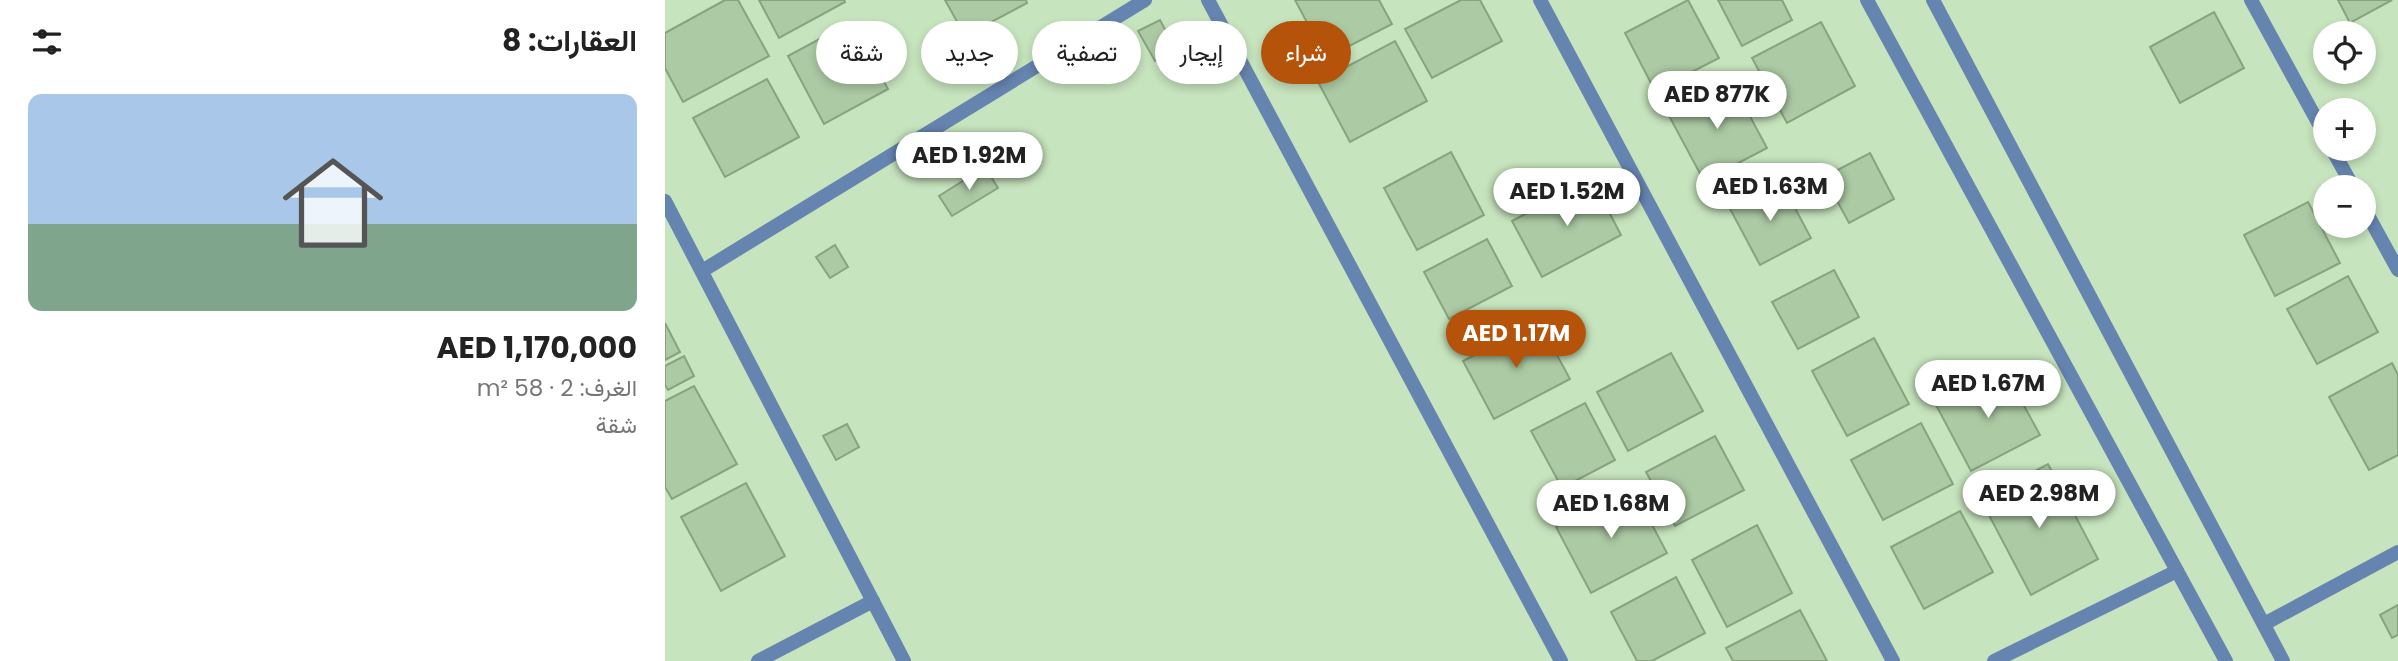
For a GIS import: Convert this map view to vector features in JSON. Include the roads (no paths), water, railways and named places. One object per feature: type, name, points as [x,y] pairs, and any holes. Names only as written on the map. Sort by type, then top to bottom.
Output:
[{"type":"street","points":[[702,271],[1145,0]]},
{"type":"street","points":[[1208,0],[1561,661]]},
{"type":"street","points":[[1540,0],[1893,661]]},
{"type":"street","points":[[1867,0],[2226,661]]},
{"type":"street","points":[[1933,0],[2283,661]]},
{"type":"street","points":[[2251,0],[2313,113]]},
{"type":"street","points":[[665,201],[904,661]]},
{"type":"street","points":[[2376,230],[2398,270]]},
{"type":"street","points":[[2264,624],[2398,552]]},
{"type":"street","points":[[1994,661],[2177,572]]},
{"type":"street","points":[[758,661],[873,601]]}]
